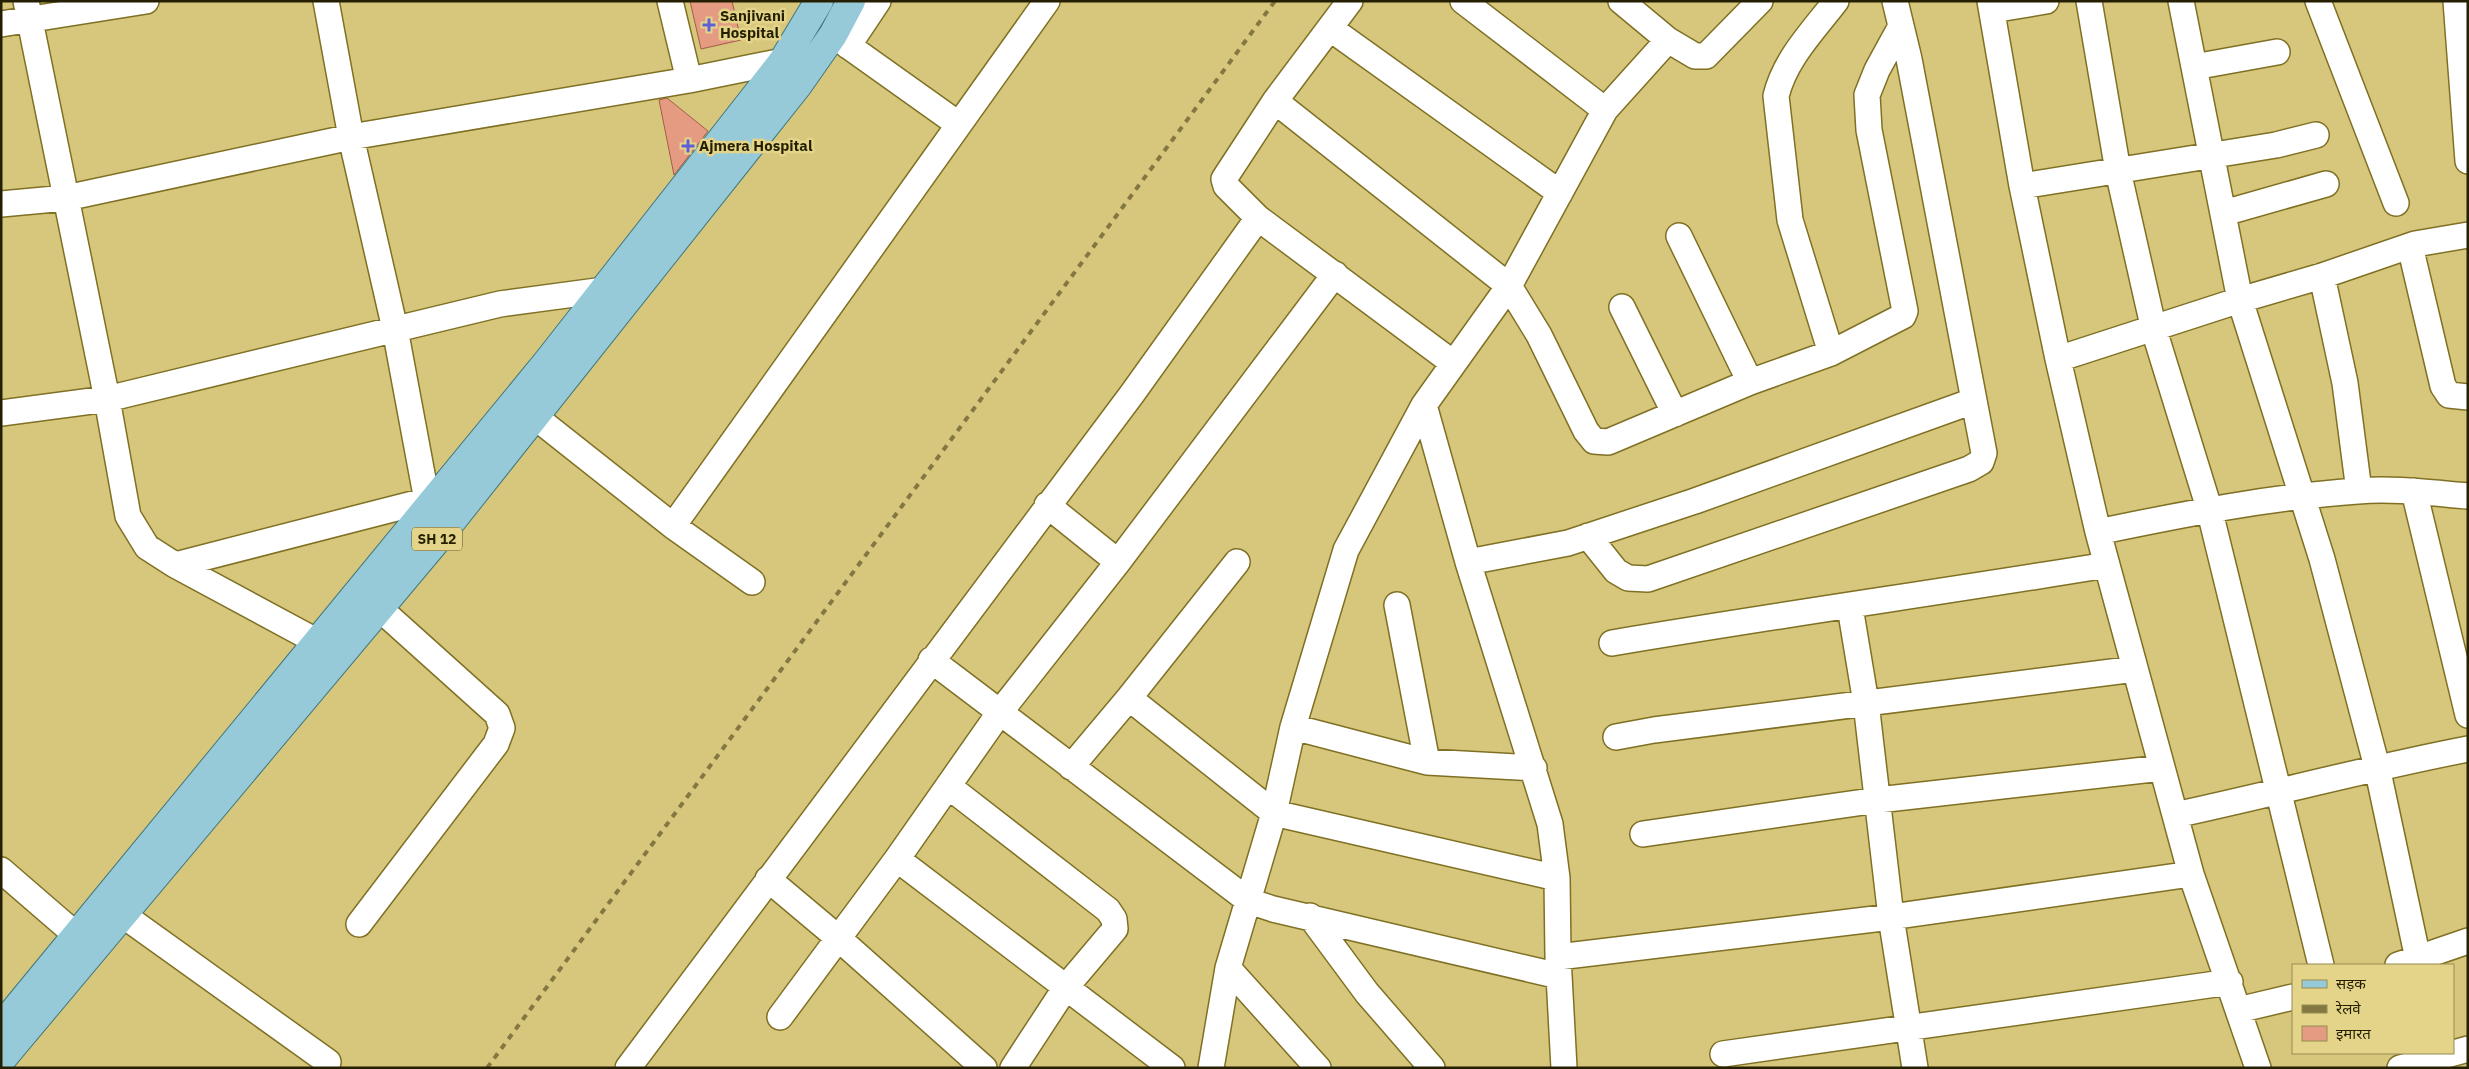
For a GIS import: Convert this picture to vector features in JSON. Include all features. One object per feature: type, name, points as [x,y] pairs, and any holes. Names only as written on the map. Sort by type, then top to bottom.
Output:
[{"type":"main road","name":"SH 12","points":[[1,1027],[75,934],[604,290],[783,61],[819,1]]},
{"type":"main road","name":"SH 12","points":[[1,1060],[435,542],[534,416],[608,327],[798,85],[840,41],[851,1]]},
{"type":"street","points":[[1,24],[28,10],[146,1]]},
{"type":"street","points":[[175,565],[428,503],[395,329],[352,137],[326,1]]},
{"type":"street","points":[[670,1],[689,80]]},
{"type":"street","points":[[878,1],[840,41],[958,124]]},
{"type":"street","points":[[673,526],[1047,1]]},
{"type":"street","points":[[1350,1],[1331,29],[1275,101],[1224,179],[1226,186],[1258,218],[1453,363]]},
{"type":"street","points":[[1463,1],[1605,110]]},
{"type":"street","points":[[1621,1],[1668,40],[1695,56],[1706,56],[1760,1]]},
{"type":"street","points":[[1830,354],[1790,220],[1776,96],[1781,78],[1792,58],[1836,1]]},
{"type":"street","points":[[1569,542],[1628,578],[1648,579],[1969,469],[1981,462],[1984,453],[1909,59],[1895,1]]},
{"type":"street","points":[[2046,1],[1991,6],[2022,186],[2058,359],[2098,532],[2191,874],[2230,982],[2258,1068]]},
{"type":"street","points":[[2089,1],[2118,171],[2154,330],[2209,508],[2322,964]]},
{"type":"street","points":[[2181,1],[2240,300],[2322,559],[2377,767],[2408,962],[2468,941]]},
{"type":"street","points":[[2318,1],[2396,203]]},
{"type":"street","points":[[2456,1],[2468,160]]},
{"type":"street","points":[[28,10],[107,399],[128,516],[147,547],[175,565],[316,641]]},
{"type":"street","points":[[1275,101],[1514,295],[1540,335],[1586,431],[1594,441],[1608,442],[1750,382],[1830,354],[1898,321],[1905,311],[1869,130],[1867,95],[1877,70],[1900,28]]},
{"type":"street","points":[[1331,29],[1560,193]]},
{"type":"street","points":[[1211,1068],[1228,968],[1274,813],[1294,727],[1346,550],[1424,405],[1453,363],[1514,295],[1560,193],[1605,110],[1668,40]]},
{"type":"street","points":[[2194,67],[2277,52]]},
{"type":"street","points":[[1,204],[66,198],[352,137],[689,80],[783,61]]},
{"type":"street","points":[[2022,186],[2276,145],[2316,135]]},
{"type":"street","points":[[2224,213],[2326,184]]},
{"type":"street","points":[[628,1068],[931,660],[1132,394],[1258,218]]},
{"type":"street","points":[[2058,359],[2154,330],[2240,300],[2322,276],[2410,246],[2468,235]]},
{"type":"street","points":[[1679,236],[1750,382]]},
{"type":"street","points":[[2410,246],[2443,386],[2450,395],[2468,397]]},
{"type":"street","points":[[780,1017],[837,937],[897,859],[1000,712],[1118,562],[1335,274]]},
{"type":"street","points":[[2322,276],[2345,383],[2359,491]]},
{"type":"street","points":[[1,413],[107,399],[500,304],[604,290]]},
{"type":"street","points":[[1622,307],[1675,414]]},
{"type":"street","points":[[1468,562],[1569,542],[1695,501],[1973,401]]},
{"type":"street","points":[[1424,405],[1468,562],[1550,824],[1557,878],[1564,1068]]},
{"type":"street","points":[[534,416],[673,526],[752,582]]},
{"type":"street","points":[[2098,532],[2209,508],[2359,491],[2414,492],[2468,496]]},
{"type":"street","points":[[2414,492],[2468,715]]},
{"type":"street","points":[[1047,505],[1118,562]]},
{"type":"street","points":[[1071,767],[1129,698],[1237,562]]},
{"type":"street","points":[[1612,644],[1764,618],[1850,607],[2107,565]]},
{"type":"street","points":[[1397,605],[1427,762]]},
{"type":"street","points":[[1850,607],[1866,703],[1891,917],[1915,1068]]},
{"type":"street","points":[[359,924],[496,744],[502,728],[497,714],[379,608]]},
{"type":"street","points":[[931,660],[1248,901],[1310,916],[1559,967],[1596,952],[1891,917],[2191,874]]},
{"type":"street","points":[[1616,737],[1654,730],[2136,668]]},
{"type":"street","points":[[1129,698],[1274,813],[1557,878]]},
{"type":"street","points":[[1294,727],[1427,762],[1534,768]]},
{"type":"street","points":[[2175,815],[2279,792],[2377,767],[2468,749]]},
{"type":"street","points":[[1644,834],[1878,800],[2162,768]]},
{"type":"street","points":[[948,786],[1108,910],[1114,919],[1115,929],[1066,987],[1013,1068]]},
{"type":"street","points":[[897,859],[1172,1068]]},
{"type":"street","points":[[1,870],[75,934]]},
{"type":"street","points":[[768,880],[837,937],[975,1065]]},
{"type":"street","points":[[123,915],[328,1062]]},
{"type":"street","points":[[1310,916],[1366,993],[1432,1068]]},
{"type":"street","points":[[1228,968],[1318,1068]]},
{"type":"street","points":[[1723,1054],[2230,982]]},
{"type":"street","points":[[2238,1010],[2292,997]]},
{"type":"street","points":[[2454,1053],[2468,1049]]},
{"type":"street","points":[[2400,1068],[2450,1054]]},
{"type":"building","points":[[690,1],[732,1],[741,40],[701,49]]},
{"type":"building","points":[[667,98],[708,131],[674,175],[659,100]]},
{"type":"railway","points":[[487,1068],[1275,1]]},
{"type":"place","name":"Sanjivani Hospital","points":[[709,25]]},
{"type":"place","name":"Ajmera Hospital","points":[[688,146]]}]
